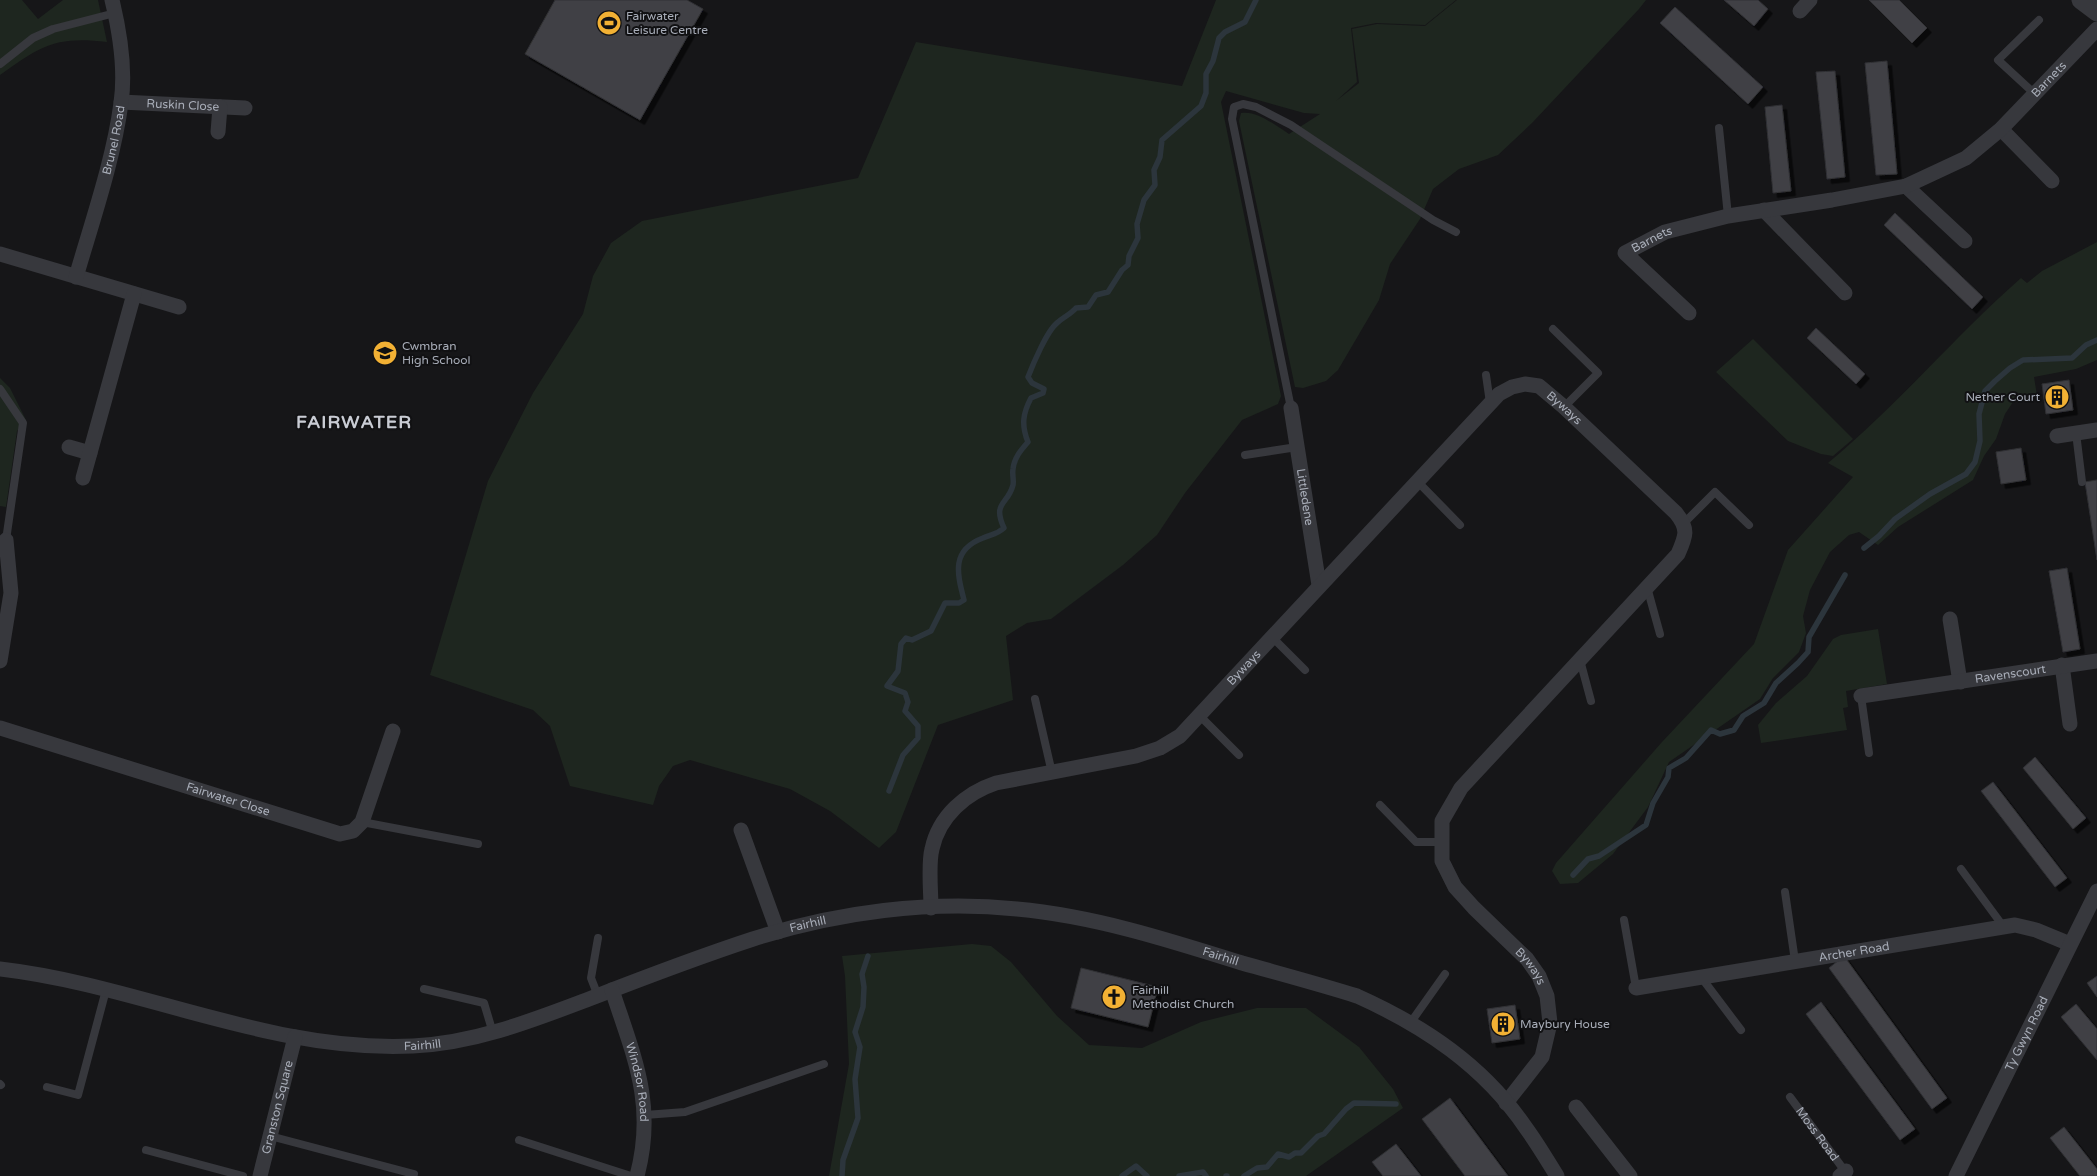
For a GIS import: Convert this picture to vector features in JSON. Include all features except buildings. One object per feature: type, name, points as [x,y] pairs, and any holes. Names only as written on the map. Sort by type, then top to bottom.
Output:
[{"type":"street","points":[[1800,11],[1810,0]]},
{"type":"street","points":[[2081,0],[2097,12]]},
{"type":"street","name":"Brunel Road","points":[[76,276],[113,143],[122,102],[122,61],[114,7]]},
{"type":"street","name":"Barnets","points":[[1690,313],[1625,253],[1665,232],[1728,216],[1832,200],[1906,186],[1966,158],[2001,129],[2097,29]]},
{"type":"street","name":"Ruskin Close","points":[[122,102],[245,108]]},
{"type":"street","points":[[218,132],[220,107]]},
{"type":"street","points":[[2001,129],[2052,181]]},
{"type":"street","points":[[1906,186],[1966,241]]},
{"type":"street","points":[[1764,210],[1845,293]]},
{"type":"street","points":[[0,254],[179,307]]},
{"type":"street","points":[[83,478],[134,294]]},
{"type":"street","name":"Byways","points":[[931,908],[931,850],[940,828],[952,811],[965,798],[980,788],[996,783],[1134,757],[1160,748],[1180,736],[1499,394],[1512,387],[1525,384],[1539,386],[1564,407],[1676,513],[1684,523],[1686,537],[1678,554],[1461,788],[1442,821],[1442,861],[1455,887],[1527,959],[1539,976],[1547,996],[1550,1023],[1542,1057],[1506,1103]]},
{"type":"street","name":"Littledene","points":[[1291,408],[1319,585]]},
{"type":"street","points":[[2058,436],[2097,430]]},
{"type":"street","points":[[69,447],[90,453]]},
{"type":"street","points":[[0,661],[11,593],[6,540]]},
{"type":"street","name":"Ravenscourt","points":[[1950,619],[1960,682]]},
{"type":"street","name":"Ravenscourt","points":[[1861,696],[2097,661]]},
{"type":"street","name":"Ravenscourt","points":[[2062,665],[2070,724]]},
{"type":"street","name":"Fairwater Close","points":[[0,728],[328,832],[340,834],[353,831],[362,822]]},
{"type":"street","points":[[362,822],[393,731]]},
{"type":"street","points":[[741,830],[778,932]]},
{"type":"street","name":"Ty Gwyn Road","points":[[1956,1176],[2097,891]]},
{"type":"street","name":"Fairhill","points":[[0,969],[30,972],[295,1037],[336,1044],[412,1046],[455,1042],[531,1022],[694,959],[778,932],[828,919],[963,906],[1017,909],[1066,916],[1180,944],[1357,996],[1411,1022],[1436,1038],[1483,1077],[1526,1127],[1557,1176]]},
{"type":"street","name":"Archer Road","points":[[1636,988],[2003,926],[2015,925],[2029,928],[2070,944]]},
{"type":"street","name":"Windsor Road","points":[[605,993],[637,1065],[643,1091],[645,1114],[643,1154],[637,1176]]},
{"type":"street","name":"Granston Square","points":[[260,1176],[295,1037]]},
{"type":"street","points":[[1576,1107],[1630,1176]]},
{"type":"lane","points":[[0,64],[33,38],[114,7]]},
{"type":"lane","points":[[2035,94],[1998,60],[2039,20]]},
{"type":"lane","points":[[1291,408],[1232,119],[1234,107],[1243,104],[1256,107],[1291,125],[1433,220],[1456,232]]},
{"type":"lane","points":[[1719,128],[1728,216]]},
{"type":"lane","points":[[1553,329],[1598,373],[1564,407]]},
{"type":"lane","points":[[1486,375],[1490,403]]},
{"type":"lane","points":[[0,389],[23,423],[6,540]]},
{"type":"lane","points":[[2076,433],[2082,482]]},
{"type":"lane","points":[[1245,455],[1297,446]]},
{"type":"lane","points":[[1418,482],[1460,525]]},
{"type":"lane","points":[[1684,523],[1715,492],[1749,524]]},
{"type":"lane","points":[[1647,587],[1660,634]]},
{"type":"lane","points":[[1273,638],[1305,670]]},
{"type":"lane","points":[[1580,660],[1591,702]]},
{"type":"lane","points":[[1861,696],[1870,753]]},
{"type":"lane","points":[[1035,699],[1052,773]]},
{"type":"lane","points":[[1199,715],[1239,755]]},
{"type":"lane","points":[[1380,805],[1416,842],[1442,842]]},
{"type":"lane","points":[[362,822],[478,844]]},
{"type":"lane","points":[[1961,869],[2003,926]]},
{"type":"lane","points":[[1785,892],[1796,961]]},
{"type":"lane","points":[[1624,920],[1636,988]]},
{"type":"lane","points":[[598,938],[592,978],[605,993]]},
{"type":"lane","points":[[1411,1022],[1445,974]]},
{"type":"lane","points":[[1701,977],[1741,1030]]},
{"type":"lane","points":[[424,989],[484,1002],[493,1032]]},
{"type":"lane","points":[[47,1087],[78,1095],[106,990]]},
{"type":"lane","points":[[645,1114],[685,1112],[824,1064]]},
{"type":"lane","name":"Moss Road","points":[[1790,1097],[1845,1174]]},
{"type":"lane","points":[[270,1136],[414,1174]]},
{"type":"lane","points":[[519,1140],[631,1176]]},
{"type":"lane","points":[[146,1150],[243,1176]]},
{"type":"shaded area","points":[[0,0],[22,0],[38,19],[63,0],[98,0],[107,42],[74,41],[49,45],[0,75]]},
{"type":"shaded area","points":[[1216,0],[1456,0],[1425,25],[1376,23],[1351,28],[1357,82],[1336,101],[1359,83],[1352,29],[1377,24],[1425,26],[1457,0],[1646,0],[1532,123],[1498,155],[1459,169],[1433,189],[1420,219],[1390,264],[1379,300],[1338,370],[1326,381],[1303,388],[1295,387],[1239,121],[1241,113],[1253,114],[1266,119],[1289,134],[1320,114],[1304,113],[1226,91],[1221,102],[1281,396],[1278,404],[1242,420],[1185,493],[1157,535],[1123,565],[1051,619],[1027,623],[1006,636],[1013,700],[938,725],[896,832],[879,848],[830,811],[790,789],[690,760],[673,766],[659,786],[653,805],[570,786],[550,726],[533,710],[430,675],[488,481],[533,393],[583,314],[593,276],[611,243],[642,221],[858,178],[916,42],[1182,86]]},
{"type":"shaded area","points":[[2097,242],[2097,360],[2076,369],[2034,377],[2037,396],[2013,402],[2005,414],[1996,439],[1984,456],[1973,480],[1898,527],[1878,545],[1859,532],[1849,535],[1830,552],[1810,590],[1803,616],[1806,633],[1799,652],[1773,678],[1760,699],[1669,762],[1648,807],[1613,854],[1578,883],[1560,884],[1552,871],[1556,863],[1662,742],[1754,644],[1788,550],[1853,477],[1828,463],[1902,395],[1972,324],[2021,278],[2027,283],[2042,271]]},
{"type":"shaded area","points":[[1753,339],[1853,439],[1833,456],[1821,454],[1788,441],[1716,372]]},
{"type":"shaded area","points":[[0,378],[10,388],[26,420],[17,431],[6,507],[0,506]]},
{"type":"shaded area","points":[[1878,629],[1887,684],[1846,691],[1848,707],[1843,708],[1847,730],[1761,743],[1758,725],[1776,703],[1807,676],[1833,639],[1841,635]]},
{"type":"shaded area","points":[[972,944],[991,946],[1011,962],[1057,1016],[1089,1045],[1142,1048],[1201,1022],[1257,1008],[1306,1008],[1359,1047],[1393,1089],[1403,1108],[1306,1176],[829,1176],[849,1064],[845,976],[842,956]]},
{"type":"waterway","points":[[889,791],[903,755],[918,738],[918,726],[905,711],[908,702],[905,693],[887,686],[898,671],[901,644],[906,638],[912,640],[931,631],[945,603],[959,603],[964,600],[958,572],[961,556],[973,543],[1004,528],[1000,508],[1011,492],[1015,461],[1020,451],[1028,442],[1024,425],[1026,409],[1031,398],[1043,393],[1044,389],[1032,383],[1028,377],[1041,348],[1057,323],[1076,308],[1088,307],[1096,295],[1108,292],[1122,270],[1128,265],[1129,256],[1138,238],[1137,224],[1144,200],[1155,185],[1154,170],[1160,157],[1162,140],[1201,106],[1206,93],[1206,74],[1213,61],[1219,38],[1225,32],[1245,22],[1256,0]]},
{"type":"waterway","points":[[1864,548],[1895,519],[1930,494],[1966,474],[1975,462],[1980,441],[1979,414],[1985,391],[1995,381],[2023,360],[2072,358],[2086,345],[2097,340]]},
{"type":"waterway","points":[[1573,875],[1588,859],[1599,856],[1646,825],[1653,803],[1668,777],[1669,768],[1686,758],[1711,730],[1720,734],[1734,730],[1743,716],[1764,703],[1776,683],[1808,652],[1809,637],[1845,575]]},
{"type":"waterway","points":[[842,1176],[843,1160],[858,1118],[855,1079],[860,1047],[855,1032],[863,1007],[864,987],[862,974],[868,956]]},
{"type":"waterway","points":[[1244,1176],[1257,1168],[1267,1167],[1278,1154],[1289,1157],[1295,1153],[1301,1153],[1318,1136],[1324,1134],[1346,1109],[1354,1103],[1396,1104]]},
{"type":"waterway","points":[[1122,1176],[1136,1166],[1147,1176]]},
{"type":"waterway","points":[[1179,1176],[1203,1172],[1206,1176]]},
{"type":"place","name":"Fairwater Leisure Centre","points":[[609,23]]},
{"type":"place","name":"Cwmbran High School","points":[[385,353]]},
{"type":"place","name":"Nether Court","points":[[2057,397]]},
{"type":"place","name":"Fairhill Methodist Church","points":[[1114,997]]},
{"type":"place","name":"Maybury House","points":[[1503,1024]]},
{"type":"district","name":"FAIRWATER","points":[[354,422]]}]
